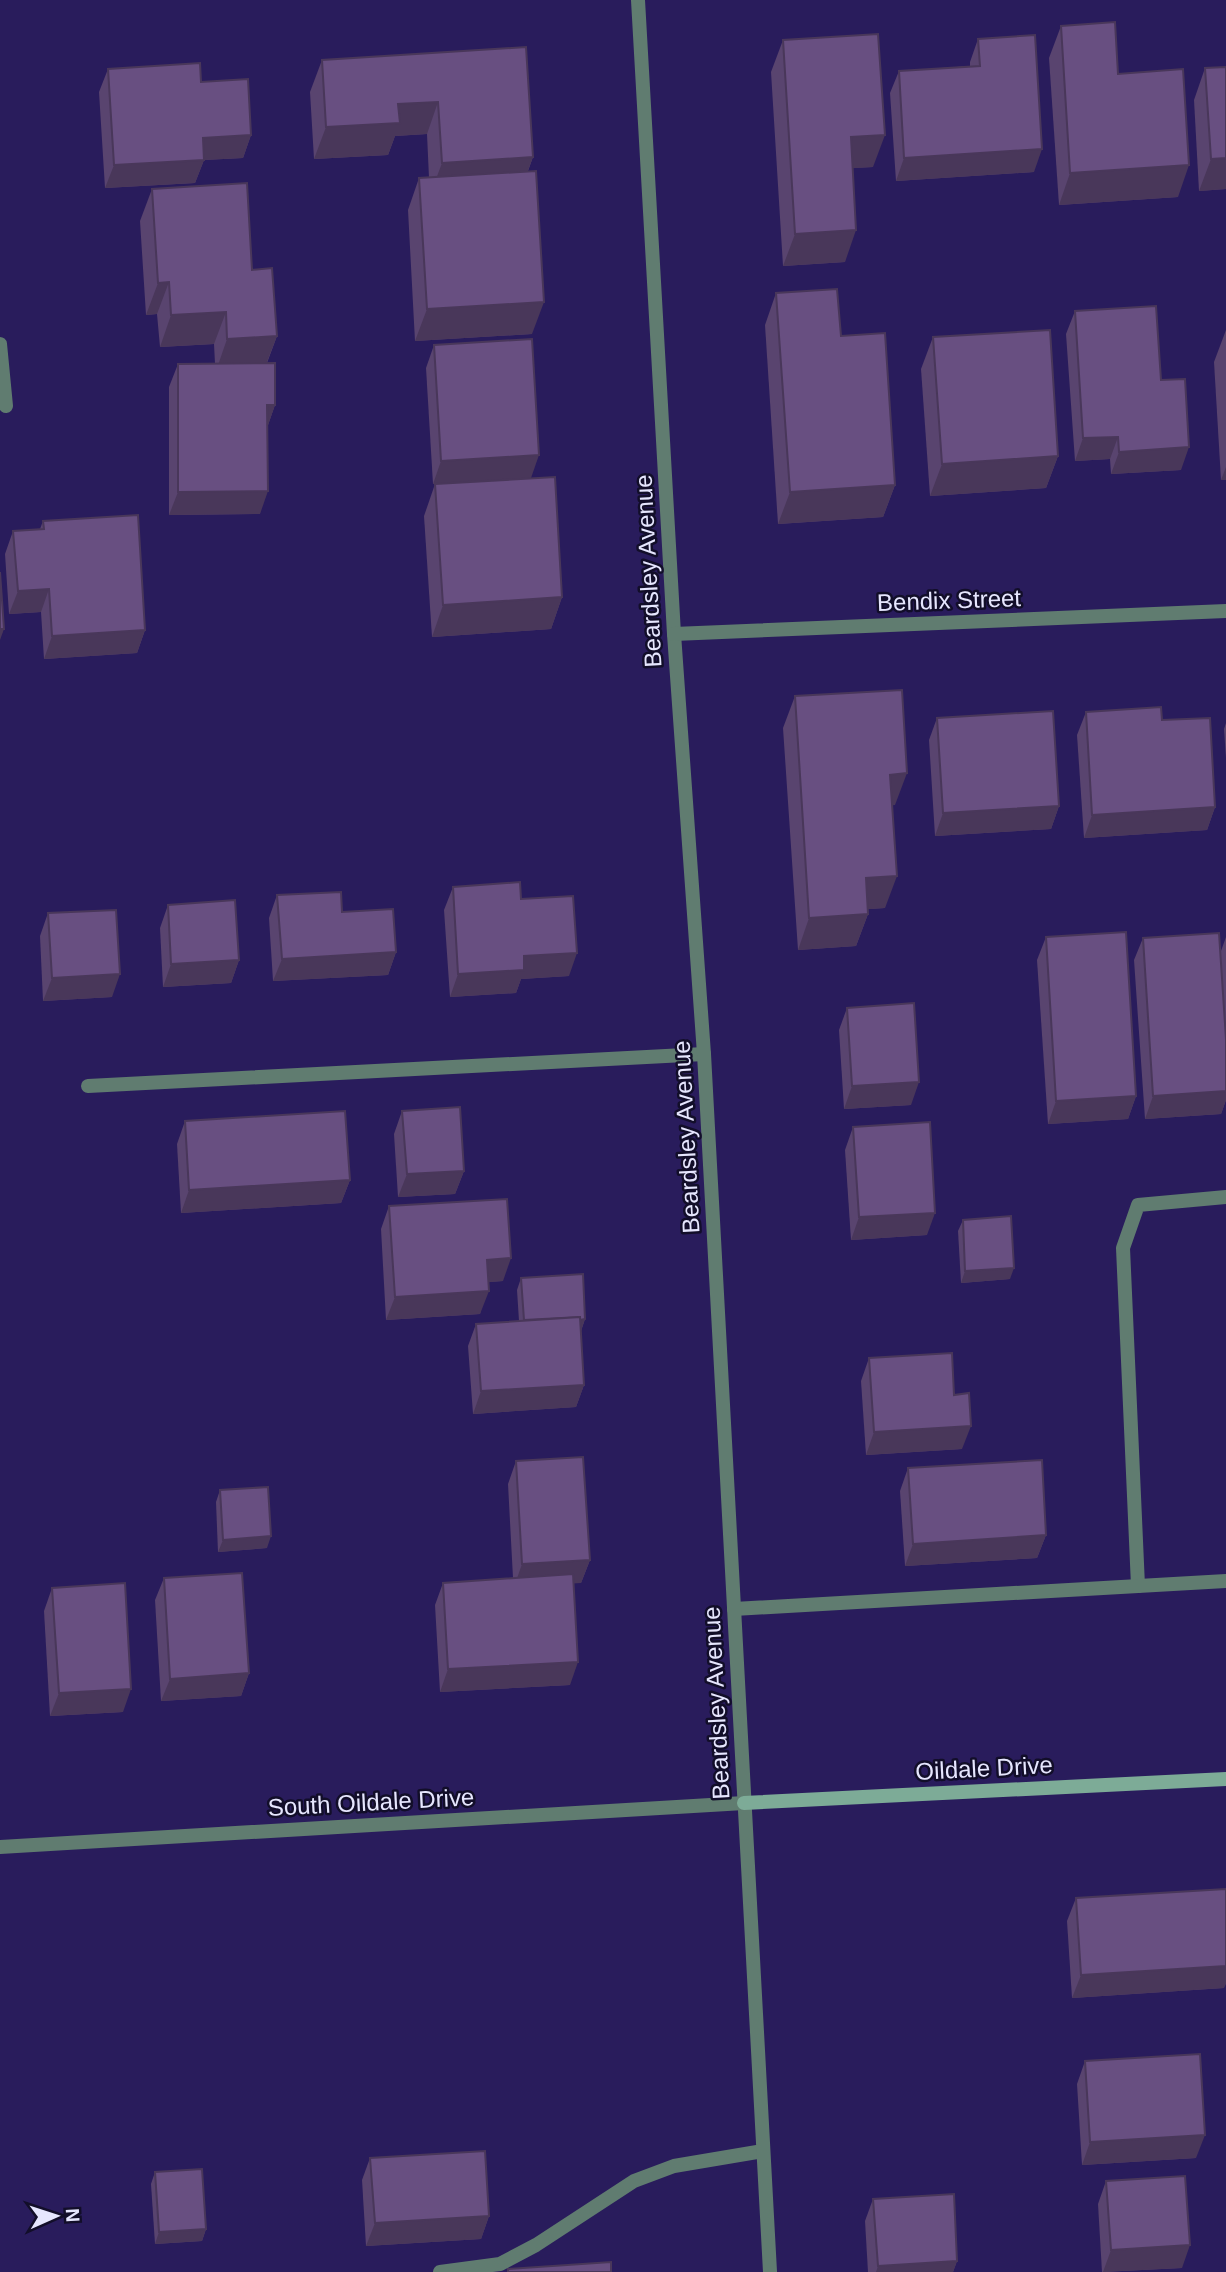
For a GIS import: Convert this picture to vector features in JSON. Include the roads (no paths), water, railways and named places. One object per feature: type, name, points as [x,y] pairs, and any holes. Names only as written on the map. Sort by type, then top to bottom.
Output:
[{"type":"street","name":"Beardsley Avenue","points":[[638,0],[674,634],[704,1054],[770,2272]]},
{"type":"street","points":[[0,344],[6,406]]},
{"type":"street","name":"Bendix Street","points":[[674,634],[1226,611]]},
{"type":"street","points":[[88,1086],[704,1054]]},
{"type":"street","points":[[1138,1586],[1123,1248],[1138,1205],[1226,1197]]},
{"type":"street","points":[[734,1609],[1226,1581]]},
{"type":"street","name":"Oildale Drive","points":[[744,1802],[1226,1779]]},
{"type":"street","name":"South Oildale Drive","points":[[0,1847],[744,1802]]},
{"type":"street","points":[[440,2272],[500,2264],[536,2245],[634,2181],[674,2166],[764,2151]]}]
